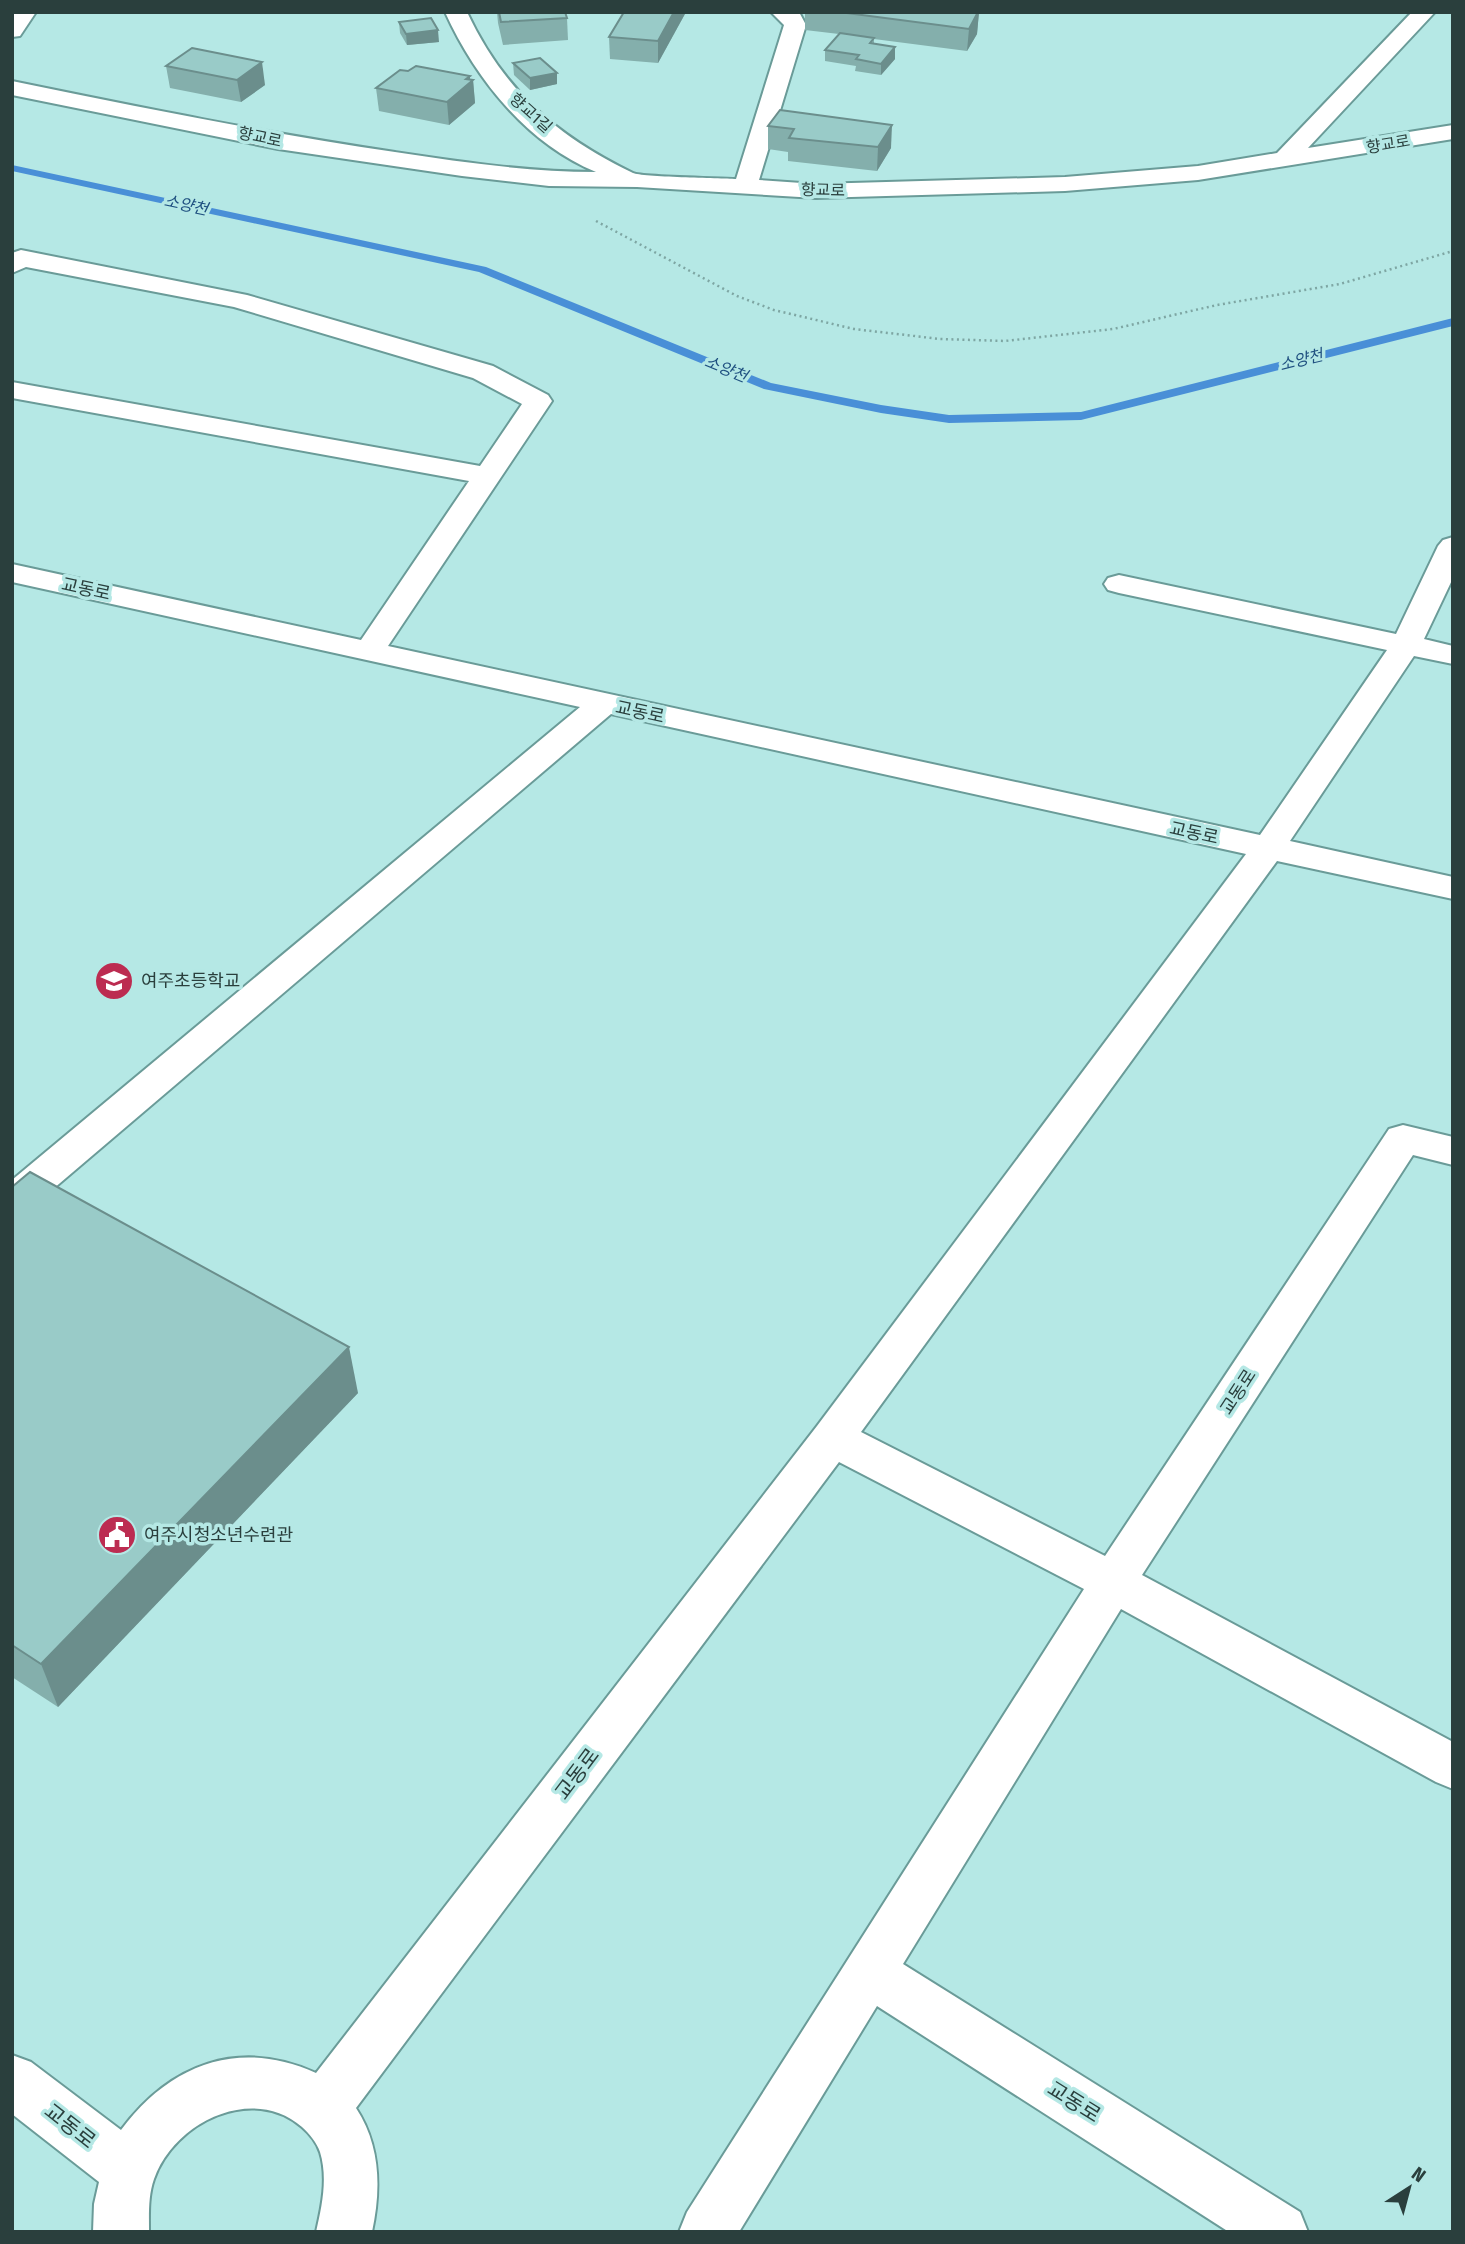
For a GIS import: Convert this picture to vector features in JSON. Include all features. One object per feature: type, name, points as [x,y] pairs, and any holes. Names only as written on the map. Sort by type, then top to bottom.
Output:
[{"type":"street","points":[[12,32],[25,12]]},
{"type":"street","name":"향교1길","points":[[456,12],[467,38],[520,108],[583,158],[637,180]]},
{"type":"street","points":[[745,187],[795,25],[789,15],[782,12]]},
{"type":"street","points":[[1284,160],[1424,12]]},
{"type":"street","points":[[21,66],[30,73],[80,88],[164,106],[195,123]]},
{"type":"street","name":"향교로","points":[[12,88],[195,123],[278,142],[463,169],[549,179],[637,180],[816,191],[1065,184],[1198,173],[1453,132]]},
{"type":"street","name":"향교로","points":[[12,102],[144,125],[195,123]]},
{"type":"street","points":[[12,265],[21,258],[237,300],[483,372],[538,401],[370,649]]},
{"type":"street","points":[[12,390],[488,476]]},
{"type":"street","name":"교동로","points":[[323,2109],[832,1438],[1268,849],[1406,645],[1453,546]]},
{"type":"street","name":"교동로","points":[[12,573],[370,649],[603,704],[1453,888]]},
{"type":"street","points":[[1119,584],[1453,655]]},
{"type":"street","points":[[12,1202],[603,704]]},
{"type":"street","name":"교동로","points":[[706,2232],[1113,1582],[1403,1139],[1453,1152]]},
{"type":"street","points":[[832,1438],[1113,1582],[1453,1767]]},
{"type":"street","name":"교동로","points":[[869,1972],[1280,2232]]},
{"type":"street","name":"교동로","points":[[12,2081],[128,2170]]},
{"type":"street","points":[[121,2232],[119,2212],[128,2170],[149,2134],[182,2104],[219,2087],[258,2082],[295,2091],[323,2109],[343,2135],[353,2170],[352,2206],[344,2232]]},
{"type":"path","points":[[587,216],[737,296],[774,310],[854,329],[940,339],[1005,341],[1113,329],[1217,305],[1340,284],[1453,251]]},
{"type":"building","points":[[499,12],[565,12],[567,18],[501,22]]},
{"type":"building","points":[[624,12],[674,12],[658,41],[609,37]]},
{"type":"building","points":[[839,12],[978,12],[969,29]]},
{"type":"building","points":[[431,18],[438,30],[406,34],[399,22]]},
{"type":"building","points":[[840,33],[874,38],[870,43],[895,47],[881,64],[856,59],[859,55],[825,50]]},
{"type":"building","points":[[192,48],[262,62],[237,80],[166,66]]},
{"type":"building","points":[[540,58],[557,73],[530,78],[513,63]]},
{"type":"building","points":[[416,66],[470,76],[466,79],[473,80],[447,102],[376,88],[400,70],[408,71]]},
{"type":"building","points":[[780,110],[892,125],[878,147],[789,138],[794,129],[768,126]]},
{"type":"building","name":"여주시청소년수련관","points":[[30,1172],[349,1347],[41,1664],[12,1645],[12,1187]]},
{"type":"waterway","name":"소양천","points":[[12,168],[482,269],[768,386],[881,409],[949,419],[1081,416],[1453,322]]},
{"type":"place","name":"여주초등학교","points":[[114,981]]},
{"type":"place","name":"여주시청소년수련관","points":[[117,1535]]}]
